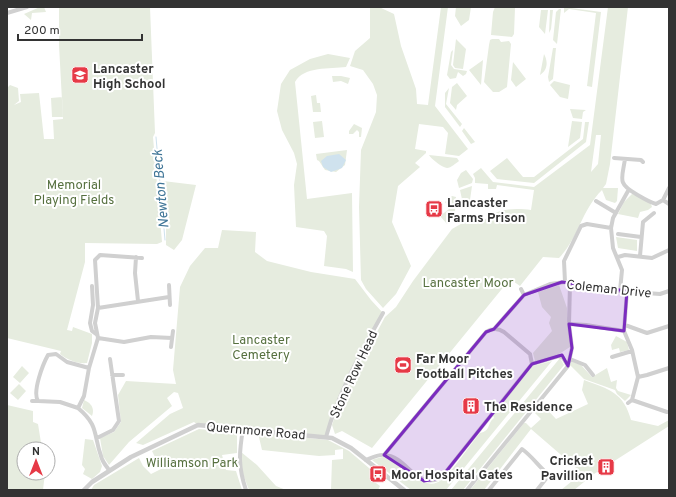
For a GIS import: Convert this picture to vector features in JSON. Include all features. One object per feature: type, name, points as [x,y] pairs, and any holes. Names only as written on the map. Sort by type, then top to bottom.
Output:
[{"type":"street","points":[[7,13],[27,7]]},
{"type":"street","points":[[614,158],[643,162]]},
{"type":"street","points":[[625,159],[622,179],[623,184],[628,191],[656,204],[663,200],[669,188]]},
{"type":"street","points":[[620,291],[622,270],[614,248],[611,228],[616,213],[628,191]]},
{"type":"street","points":[[663,200],[669,204]]},
{"type":"street","points":[[596,201],[616,213]]},
{"type":"street","points":[[640,256],[644,220],[654,213]]},
{"type":"street","points":[[565,282],[566,269],[564,261],[581,226],[587,224],[611,228]]},
{"type":"street","points":[[618,234],[641,237]]},
{"type":"street","points":[[618,257],[625,255],[652,258],[669,250]]},
{"type":"street","points":[[78,408],[84,396],[97,336],[95,323],[98,308],[95,260],[100,255],[118,255],[142,258]]},
{"type":"street","points":[[136,257],[134,273],[138,301]]},
{"type":"street","name":"Coleman Drive","points":[[384,455],[486,332],[494,329],[524,295],[550,284],[565,282],[620,291],[660,294],[669,291]]},
{"type":"street","points":[[467,490],[568,366],[572,348],[569,324],[570,284]]},
{"type":"street","points":[[169,285],[170,305]]},
{"type":"street","points":[[92,286],[93,305],[90,323],[92,331],[97,336],[124,342],[151,337],[172,338]]},
{"type":"street","points":[[521,289],[524,295]]},
{"type":"street","points":[[627,291],[624,332],[632,352],[638,377],[632,400],[628,403]]},
{"type":"street","points":[[98,308],[169,297]]},
{"type":"street","name":"Stone Row Head","points":[[326,437],[337,403],[367,341],[384,313]]},
{"type":"street","points":[[569,324],[624,332]]},
{"type":"street","points":[[625,325],[647,333],[669,326]]},
{"type":"street","points":[[494,329],[499,329],[504,332],[527,351],[532,359],[532,364]]},
{"type":"street","points":[[610,329],[627,337]]},
{"type":"street","points":[[172,331],[172,347]]},
{"type":"street","points":[[612,357],[632,352]]},
{"type":"street","points":[[38,401],[36,386],[48,355],[56,354],[67,362],[89,368]]},
{"type":"street","points":[[366,460],[384,455],[394,459],[424,481],[433,482],[441,478],[532,364],[559,356],[563,358],[568,366]]},
{"type":"street","points":[[97,438],[113,430],[119,421],[110,359]]},
{"type":"street","points":[[570,359],[585,365],[593,375]]},
{"type":"street","points":[[638,377],[647,376],[669,368]]},
{"type":"street","points":[[112,375],[122,375]]},
{"type":"street","points":[[632,400],[667,412]]},
{"type":"street","points":[[32,401],[60,402],[78,408],[92,423],[101,457],[109,470]]},
{"type":"street","name":"Quernmore Road","points":[[84,490],[92,482],[109,470],[198,425],[326,437],[351,448],[404,490]]},
{"type":"street","points":[[243,429],[239,450],[240,469],[246,490]]},
{"type":"street","points":[[489,490],[522,449],[534,458],[539,467],[549,475],[537,490]]},
{"type":"highlighted area","points":[[562,282],[627,291],[624,331],[569,324],[572,348],[568,366],[562,355],[532,364],[441,478],[424,481],[384,455],[486,332],[494,329],[524,295]]},
{"type":"green space","points":[[40,7],[44,7],[46,12],[32,13],[31,20],[24,14]]},
{"type":"green space","name":"Memorial Playing Fields","points":[[59,7],[150,7],[155,133],[153,137],[162,242],[157,244],[85,243],[85,262],[67,330],[72,331],[73,327],[92,334],[92,343],[87,363],[69,360],[60,354],[61,351],[7,338],[7,88],[10,85],[18,88],[19,101],[14,105],[21,102],[20,94],[39,93],[44,139],[54,139],[53,120],[63,119],[59,45]]},
{"type":"green space","points":[[370,7],[379,7],[394,14],[401,46],[416,89],[417,104],[428,105],[441,7],[448,7],[435,106],[468,149],[459,156],[445,154],[448,133],[443,127],[419,124],[415,149],[426,151],[426,153],[415,163],[420,167],[398,186],[392,222],[411,266],[396,294],[383,308],[366,289],[361,280],[359,207],[361,150],[376,112],[377,95],[373,84],[363,70],[350,66],[355,51],[370,38]]},
{"type":"green space","points":[[456,7],[471,7],[469,20],[461,26],[455,16]]},
{"type":"green space","points":[[495,7],[515,8],[514,34],[512,37],[491,35],[493,12]]},
{"type":"green space","points":[[564,7],[601,12],[592,87],[587,86],[596,13],[569,9],[564,13]]},
{"type":"green space","name":"Lancaster Moor","points":[[608,7],[628,7],[610,164],[606,184],[603,188],[618,188],[617,201],[615,203],[606,200],[602,190],[589,207],[571,242],[559,258],[543,257],[520,286],[510,279],[372,448],[342,431],[335,434],[332,425],[340,401],[385,317],[396,307],[413,281],[452,229],[466,221],[487,219],[491,215],[502,211],[514,209],[531,210],[534,190],[497,185],[496,189],[488,189],[488,184],[475,183],[473,174],[481,168],[493,182],[534,187],[590,145]],"holes":[[[596,135],[601,135],[598,164],[591,172]]]},
{"type":"green space","points":[[561,9],[557,44],[553,40],[556,12]]},
{"type":"green space","points":[[541,10],[548,10],[545,34],[539,27]]},
{"type":"green space","points":[[550,10],[553,10],[551,29],[549,33]]},
{"type":"green space","points":[[456,39],[466,49],[463,69],[455,68],[453,65]]},
{"type":"green space","points":[[499,39],[501,42],[509,41],[511,44],[507,87],[499,92],[493,92],[484,82],[489,45],[490,40]]},
{"type":"green space","points":[[553,48],[556,48],[553,79],[549,82],[548,77]]},
{"type":"green space","points":[[453,50],[451,65],[454,69],[467,71],[463,76],[458,72],[456,78],[450,79],[447,75],[451,52]]},
{"type":"green space","points":[[328,54],[350,58],[346,67],[325,68],[311,71],[299,77],[295,82],[307,199],[352,193],[353,272],[346,269],[324,266],[327,236],[324,231],[296,227],[294,185],[297,164],[294,153],[282,130],[277,111],[281,84],[290,70],[310,59]]},
{"type":"green space","points":[[544,54],[546,68],[540,75]]},
{"type":"green space","points":[[483,60],[481,85],[469,70]]},
{"type":"green space","points":[[513,62],[526,79],[516,87],[511,80]]},
{"type":"green space","points":[[332,76],[350,78],[348,84],[341,81],[333,82]]},
{"type":"green space","points":[[554,81],[570,85],[568,99],[560,97],[550,85]]},
{"type":"green space","points":[[457,83],[467,96],[457,105],[456,110],[450,103],[452,87]]},
{"type":"green space","points":[[449,88],[446,104],[462,124],[460,127],[445,107],[445,93]]},
{"type":"green space","points":[[316,95],[317,103],[320,103],[321,112],[313,112],[311,96]]},
{"type":"green space","points":[[62,97],[63,117],[52,117],[51,98]]},
{"type":"green space","points":[[570,109],[586,110],[583,112],[582,119],[573,118]]},
{"type":"green space","points":[[322,121],[324,137],[315,138],[313,122]]},
{"type":"green space","points":[[572,121],[582,122],[580,138],[568,147]]},
{"type":"green space","points":[[585,122],[589,122],[586,142],[534,183],[497,179],[490,171],[507,158],[523,177],[534,177],[583,139]]},
{"type":"green space","points":[[354,124],[362,128],[361,137],[359,137],[359,132],[357,130],[353,134],[349,134],[349,131]]},
{"type":"green space","points":[[464,128],[475,142],[471,144],[462,131]]},
{"type":"green space","points":[[347,150],[345,165],[336,172],[325,170],[317,160],[316,154]]},
{"type":"green space","points":[[429,155],[457,158],[459,161],[447,168],[437,163]]},
{"type":"green space","points":[[466,170],[473,179],[472,183],[459,188],[457,180],[461,173]]},
{"type":"green space","points":[[163,181],[196,185],[182,240],[174,250],[166,245],[166,214],[162,190]]},
{"type":"green space","points":[[472,186],[469,207],[463,204],[460,190]]},
{"type":"green space","points":[[632,194],[638,195],[650,201],[652,207],[648,210],[640,212],[638,218],[618,214],[624,202]]},
{"type":"green space","points":[[452,196],[456,197],[455,212],[447,224],[440,216],[449,209],[445,202]]},
{"type":"green space","name":"Lancaster Cemetery","points":[[222,230],[256,232],[255,252],[267,261],[311,272],[355,279],[383,313],[337,403],[326,437],[198,425],[194,422],[143,445],[136,443],[170,414],[183,408],[178,393],[174,392],[167,398],[172,406],[129,442],[109,465],[103,456],[100,438],[114,432],[121,422],[118,395],[126,381],[176,384],[173,370],[180,287],[190,266],[205,248],[218,248]]},
{"type":"green space","points":[[616,237],[637,240],[637,251],[618,248]]},
{"type":"green space","points":[[559,285],[567,308],[570,347],[559,354],[535,361],[533,353],[552,331],[549,323],[551,317],[542,307],[538,292]]},
{"type":"green space","points":[[616,336],[627,342],[629,350],[620,352],[619,348],[612,350],[611,345]]},
{"type":"green space","points":[[560,358],[564,365],[463,490],[451,490]]},
{"type":"green space","points":[[552,361],[446,490],[411,490],[372,460],[382,457],[391,459],[399,463],[420,480],[427,483],[435,483],[443,479],[480,433],[486,431],[490,422],[494,418],[493,415],[533,366]]},
{"type":"green space","points":[[571,361],[581,365],[592,377],[607,368],[611,382],[617,380],[616,388],[618,391],[631,395],[625,401],[617,394],[615,390],[584,379],[570,365]]},
{"type":"green space","points":[[22,366],[29,373],[20,383],[13,377]]},
{"type":"green space","points":[[584,380],[608,389],[620,398],[628,411],[631,420],[658,426],[669,420],[669,426],[594,474],[574,490],[561,490],[582,473],[531,429],[484,490],[470,490],[524,423],[531,428],[541,419],[534,412],[542,404],[556,419],[588,404],[582,390]]},
{"type":"green space","points":[[19,384],[26,391],[18,400],[10,393]]},
{"type":"green space","points":[[84,400],[92,406],[92,416],[82,408]]},
{"type":"green space","points":[[7,405],[33,411],[33,422],[38,424],[41,441],[16,441],[16,481],[44,481],[43,490],[7,490]]},
{"type":"green space","name":"Williamson Park","points":[[199,429],[237,433],[237,453],[222,455],[226,470],[236,471],[242,490],[91,490],[94,485],[139,458],[143,466],[151,474],[161,469],[152,451]]},
{"type":"green space","points":[[258,433],[328,440],[349,451],[376,474],[372,480],[380,486],[378,490],[331,490],[332,460],[343,459],[343,449],[335,450],[335,455],[319,456],[262,450]]},
{"type":"green space","points":[[85,439],[93,440],[102,466],[100,472],[92,479],[83,474],[85,469],[82,465]]},
{"type":"green space","points":[[241,452],[257,465],[276,486],[286,490],[249,490],[241,469]]},
{"type":"water","points":[[339,154],[346,160],[342,168],[331,172],[323,167],[321,161],[327,156]]},
{"type":"waterway","name":"Newton Beck","points":[[156,137],[165,240]]},
{"type":"place","name":"Lancaster High School","points":[[80,75]]},
{"type":"place","name":"Lancaster Farms Prison","points":[[434,209]]},
{"type":"place","name":"Far Moor Football Pitches","points":[[403,365]]},
{"type":"place","name":"The Residence","points":[[471,406]]},
{"type":"place","name":"Cricket Pavillion","points":[[606,467]]},
{"type":"place","name":"Moor Hospital Gates","points":[[378,474]]}]
